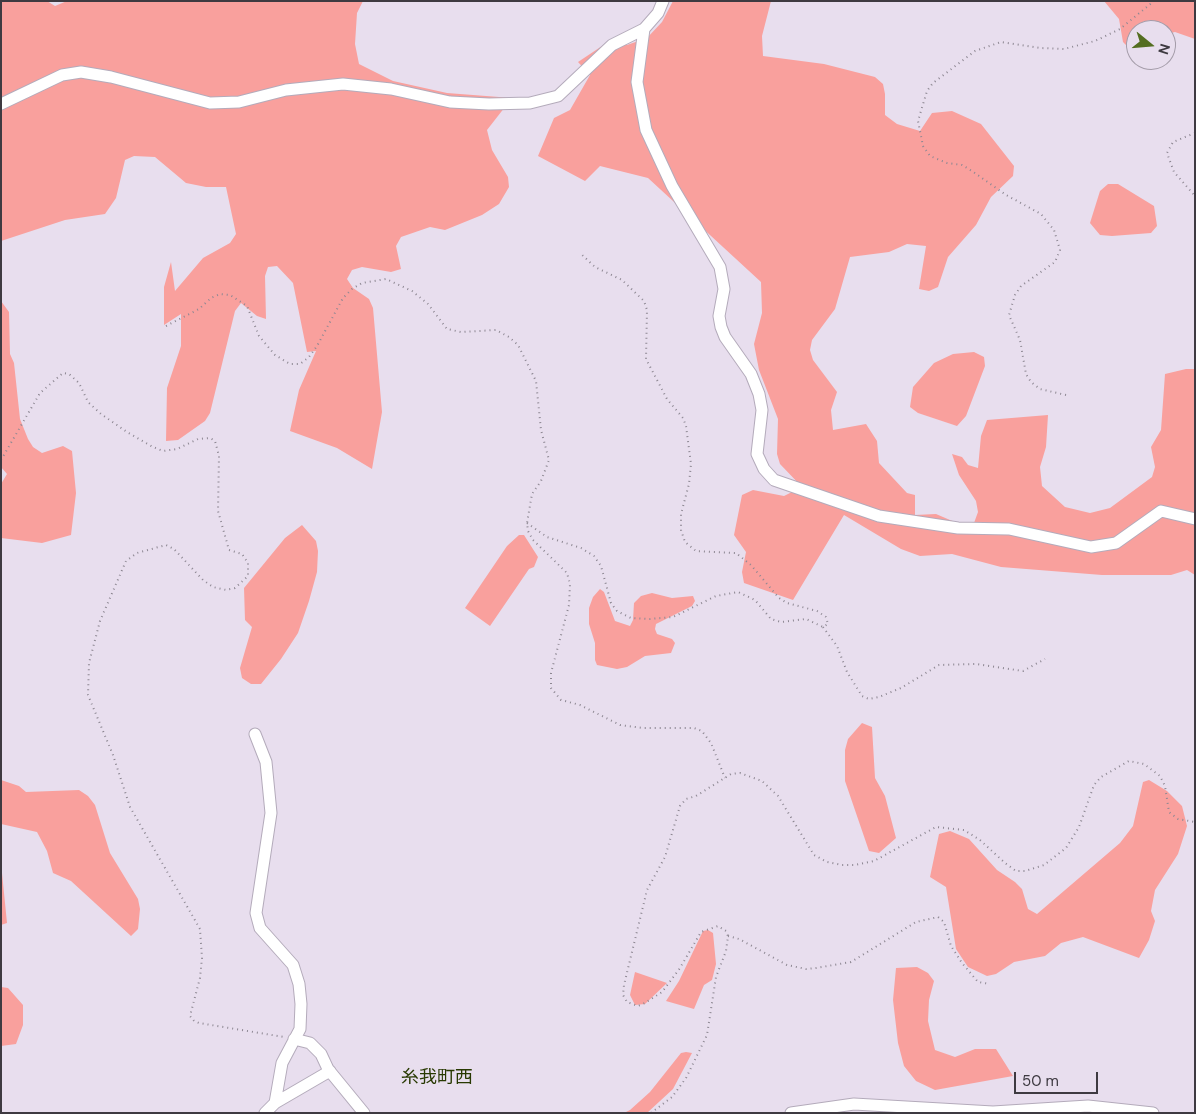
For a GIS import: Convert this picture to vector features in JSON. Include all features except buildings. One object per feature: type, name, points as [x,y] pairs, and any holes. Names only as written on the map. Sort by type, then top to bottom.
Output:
[{"type":"street","points":[[1,104],[62,75],[81,72],[112,77],[210,103],[239,102],[286,90],[343,84],[391,89],[450,102],[489,104],[530,103],[558,96],[612,45],[644,29],[658,13],[663,1]]},
{"type":"street","points":[[644,29],[637,82],[646,130],[672,186],[720,267],[724,289],[719,316],[721,328],[724,337],[751,374],[760,394],[762,410],[757,454],[764,469],[774,480],[879,516],[958,528],[1009,529],[1091,547],[1116,543],[1162,512],[1195,519]]},
{"type":"street","points":[[254,734],[266,762],[271,813],[256,913],[260,928],[293,965],[299,984],[300,1029],[282,1063],[275,1103]]},
{"type":"street","points":[[294,1039],[310,1044],[321,1054],[330,1071],[364,1113]]},
{"type":"street","points":[[265,1113],[275,1103],[330,1071]]},
{"type":"street","points":[[791,1113],[823,1110],[854,1104],[993,1112],[1041,1111],[1088,1106],[1154,1113]]},
{"type":"path","points":[[1066,395],[1040,389],[1031,382],[1026,374],[1020,340],[1009,315],[1014,295],[1021,286],[1055,262],[1060,250],[1054,230],[1041,214],[1006,196],[962,165],[947,163],[930,156],[923,146],[918,121],[927,90],[933,83],[975,51],[1001,42],[1040,48],[1064,48],[1095,41],[1120,29],[1154,1]]},
{"type":"path","points":[[1195,133],[1173,142],[1167,153],[1174,172],[1195,196]]},
{"type":"path","points":[[580,253],[595,267],[622,280],[644,301],[647,310],[646,359],[667,399],[686,426],[691,464],[689,484],[681,514],[681,530],[685,542],[696,551],[736,553],[751,566],[779,598],[787,603],[824,614],[828,624],[823,627]]},
{"type":"path","points":[[166,326],[199,309],[211,298],[220,294],[230,295],[247,306],[259,336],[274,355],[290,364],[300,364],[309,357],[317,346],[343,298],[352,288],[362,283],[386,279],[412,291],[428,304],[447,329],[461,332],[496,330],[509,337],[518,345],[536,381],[541,430],[548,449],[549,460],[541,481],[532,494],[527,522],[533,540],[567,573],[570,584],[568,605],[551,673],[551,688],[561,700],[580,705],[620,725],[644,728],[688,728],[702,731],[711,743],[725,778]]},
{"type":"path","points":[[1,460],[40,393],[62,373],[69,374],[79,383],[88,402],[101,414],[153,447],[163,451],[177,449],[198,439],[210,438],[215,441],[219,456],[218,511],[229,550],[242,554],[248,563],[248,576],[235,588],[226,590],[213,587],[203,580],[174,549],[166,545],[137,553],[126,561],[100,621],[89,663],[88,695],[113,755],[130,807],[200,929],[202,958],[200,978],[190,1016],[199,1023],[294,1039]]},
{"type":"path","points":[[527,522],[547,538],[581,548],[594,556],[601,566],[611,603],[617,611],[631,618],[673,617],[716,596],[738,592],[756,600],[771,619],[781,622],[806,619],[823,627],[837,646],[847,672],[862,696],[869,699],[879,698],[901,688],[939,665],[976,664],[1023,671],[1045,659]]},
{"type":"path","points":[[651,1113],[672,1097],[686,1078],[706,1035],[716,977],[726,951],[728,936],[726,931],[718,926],[701,932],[680,968],[662,992],[638,1006],[627,1002],[623,995],[624,985],[645,898],[665,857],[680,806],[686,799],[696,796],[725,778],[740,773],[762,780],[778,796],[814,855],[827,862],[842,865],[855,865],[874,861],[936,826],[964,830],[980,840],[1016,871],[1025,871],[1044,865],[1066,848],[1079,827],[1094,785],[1101,777],[1129,762],[1144,764],[1160,776],[1165,786],[1169,812],[1178,819],[1195,822]]},
{"type":"path","points":[[728,936],[739,939],[787,964],[806,969],[851,962],[916,922],[938,917],[944,922],[950,946],[962,963],[978,982],[990,984]]},
{"type":"shaded area","points":[[1,1],[47,1],[55,6],[67,1],[363,1],[357,13],[355,44],[359,64],[393,81],[447,93],[512,98],[487,130],[492,150],[508,177],[509,187],[499,204],[482,215],[445,230],[430,227],[401,237],[396,246],[401,269],[391,272],[362,267],[352,270],[347,279],[353,288],[369,299],[373,308],[382,412],[372,469],[337,448],[290,431],[299,390],[316,351],[307,352],[293,283],[277,266],[268,267],[265,276],[266,319],[257,316],[241,303],[235,311],[210,413],[205,421],[178,440],[166,441],[167,388],[181,346],[181,314],[164,325],[164,287],[171,262],[175,291],[203,258],[230,243],[236,234],[226,187],[206,187],[186,183],[155,157],[134,156],[125,160],[116,198],[105,214],[65,220],[1,241]]},
{"type":"shaded area","points":[[673,1],[771,1],[762,36],[763,56],[824,64],[875,77],[883,84],[885,115],[897,124],[920,131],[932,113],[952,111],[981,124],[1014,166],[1013,176],[991,197],[976,225],[948,257],[938,287],[929,291],[919,289],[926,246],[907,244],[889,252],[850,257],[835,309],[812,340],[810,350],[813,360],[837,392],[831,410],[833,430],[866,424],[877,441],[879,463],[907,493],[915,495],[915,515],[936,514],[964,526],[974,523],[978,512],[976,501],[959,475],[952,454],[962,457],[968,465],[978,468],[981,436],[987,420],[1048,415],[1046,447],[1040,467],[1042,486],[1065,507],[1090,513],[1110,508],[1152,477],[1155,467],[1151,447],[1161,430],[1165,374],[1195,369],[1195,575],[1187,570],[1171,575],[1102,575],[1001,567],[952,554],[920,556],[901,549],[844,515],[793,600],[744,583],[742,572],[746,552],[734,535],[742,495],[753,490],[784,496],[802,487],[780,464],[777,454],[778,419],[759,370],[754,344],[762,313],[761,282],[648,178],[600,166],[585,181],[538,156],[554,118],[570,110],[590,75],[578,62],[605,44],[627,45],[647,38],[662,22]]},
{"type":"shaded area","points":[[1104,1],[1195,1],[1195,39],[1176,32],[1176,20],[1126,20],[1126,45],[1123,42],[1119,19]]},
{"type":"shaded area","points":[[1108,184],[1118,184],[1154,206],[1157,226],[1151,233],[1100,235],[1090,223],[1100,191]]},
{"type":"shaded area","points":[[1,301],[9,312],[10,354],[14,363],[20,419],[28,439],[33,447],[42,453],[63,446],[72,451],[76,493],[71,535],[42,543],[1,538],[1,484],[7,474],[1,467]]},
{"type":"shaded area","points":[[974,352],[984,357],[985,366],[966,416],[957,426],[918,413],[910,407],[913,387],[934,363],[953,354]]},
{"type":"shaded area","points":[[302,525],[316,541],[318,551],[317,572],[309,601],[298,633],[281,659],[261,684],[251,684],[242,678],[240,668],[252,627],[245,620],[244,588],[285,538]]},
{"type":"shaded area","points":[[519,535],[524,535],[538,557],[534,567],[529,569],[490,626],[465,608],[507,546]]},
{"type":"shaded area","points":[[600,589],[604,592],[615,621],[630,626],[633,620],[634,603],[641,596],[652,593],[672,598],[693,596],[695,601],[692,606],[656,624],[657,634],[672,639],[675,643],[671,653],[645,656],[627,667],[617,669],[597,665],[595,660],[595,643],[589,624],[589,608],[593,597]]},
{"type":"shaded area","points":[[862,723],[872,727],[875,778],[885,796],[896,838],[879,853],[869,851],[845,781],[845,750],[848,739]]},
{"type":"shaded area","points":[[1,780],[19,786],[26,792],[79,790],[88,796],[95,805],[110,853],[138,899],[140,909],[138,929],[131,936],[71,881],[53,873],[47,851],[37,832],[1,824]]},
{"type":"shaded area","points":[[1149,780],[1167,791],[1182,806],[1187,826],[1178,854],[1155,890],[1151,911],[1155,921],[1149,940],[1139,958],[1083,937],[1061,943],[1045,956],[1014,962],[996,974],[987,976],[968,967],[956,949],[946,887],[930,877],[939,834],[950,831],[969,839],[997,870],[1022,889],[1028,909],[1037,914],[1120,843],[1133,826],[1143,782]]},
{"type":"shaded area","points":[[1,863],[7,923],[1,925]]},
{"type":"shaded area","points":[[708,930],[713,933],[716,964],[712,980],[704,985],[694,1009],[666,1001],[679,981],[703,931]]},
{"type":"shaded area","points":[[917,967],[928,973],[934,981],[929,1000],[928,1021],[935,1050],[955,1057],[975,1049],[996,1049],[1013,1076],[935,1090],[916,1081],[904,1066],[898,1043],[893,1000],[896,968]]},
{"type":"shaded area","points":[[635,972],[667,983],[645,1004],[635,1005],[630,995]]},
{"type":"shaded area","points":[[1,987],[8,988],[23,1005],[23,1025],[16,1044],[1,1046]]},
{"type":"shaded area","points":[[681,1053],[692,1053],[673,1089],[647,1113],[624,1113],[650,1092]]},
{"type":"district","name":"糸我町西","points":[[437,1078]]}]
